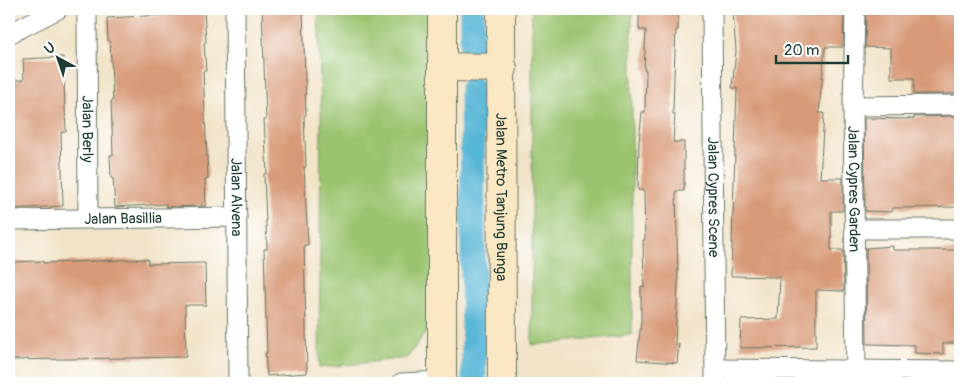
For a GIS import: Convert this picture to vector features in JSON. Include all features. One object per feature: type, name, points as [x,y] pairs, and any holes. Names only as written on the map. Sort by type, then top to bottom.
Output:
[{"type":"main road","points":[[442,9],[442,382]]},
{"type":"main road","name":"Jalan Metro Tanjung Bunga","points":[[502,9],[502,383]]},
{"type":"main road","points":[[443,67],[503,68]]},
{"type":"street","points":[[9,34],[58,9]]},
{"type":"street","name":"Jalan Berly","points":[[87,9],[88,218]]},
{"type":"street","name":"Jalan Alvena","points":[[235,9],[238,383]]},
{"type":"street","name":"Jalan Cypres Scene","points":[[712,9],[715,376]]},
{"type":"street","name":"Jalan Cypres Garden","points":[[855,9],[853,106],[856,369]]},
{"type":"street","points":[[853,106],[960,104]]},
{"type":"street","name":"Jalan Basillia","points":[[9,220],[237,217]]},
{"type":"street","points":[[855,229],[960,229]]},
{"type":"street","points":[[715,376],[856,369],[960,371]]},
{"type":"street","points":[[401,383],[442,382]]},
{"type":"green space","points":[[318,9],[432,9],[434,321],[407,358],[319,368],[321,115]]},
{"type":"green space","points":[[532,9],[632,9],[632,335],[532,345]]},
{"type":"building","points":[[164,9],[204,9],[206,71],[203,71],[208,179],[205,180],[206,206],[166,207],[166,204],[115,207],[110,155],[113,155],[111,101],[113,101],[107,18],[164,15]]},
{"type":"building","points":[[262,9],[303,9],[306,115],[304,116],[306,167],[304,167],[308,245],[304,245],[307,373],[267,376],[264,249],[267,249],[264,174],[267,173]]},
{"type":"building","points":[[639,9],[678,9],[674,75],[673,114],[675,114],[673,142],[684,142],[684,191],[676,191],[678,282],[675,344],[679,344],[677,363],[637,360],[641,322],[641,286],[644,287],[643,240],[645,240],[644,191],[638,190],[639,142],[642,112],[645,112],[646,70],[644,70],[646,30],[639,30]]},
{"type":"building","points":[[776,9],[844,9],[843,47],[825,47],[819,113],[824,113],[820,178],[843,178],[843,211],[831,211],[831,250],[843,250],[844,291],[816,290],[816,347],[740,348],[741,320],[778,319],[780,277],[731,276],[737,88],[732,88],[736,51],[733,12]]},
{"type":"building","points":[[866,9],[960,9],[960,94],[914,94],[914,78],[891,78],[891,48],[865,47]]},
{"type":"building","points":[[63,57],[66,132],[61,132],[63,206],[9,209],[9,80],[24,80],[23,59]]},
{"type":"building","points":[[960,116],[960,207],[892,208],[892,212],[865,211],[864,118],[914,119],[914,117]]},
{"type":"building","points":[[893,246],[893,250],[960,250],[960,343],[943,343],[943,354],[915,353],[915,345],[867,344],[866,248]]},
{"type":"building","points":[[148,259],[148,264],[205,263],[206,305],[185,305],[186,357],[9,360],[9,262],[43,261],[43,263]]},
{"type":"waterway","points":[[472,9],[472,46]]},
{"type":"waterway","points":[[472,89],[474,383]]}]
